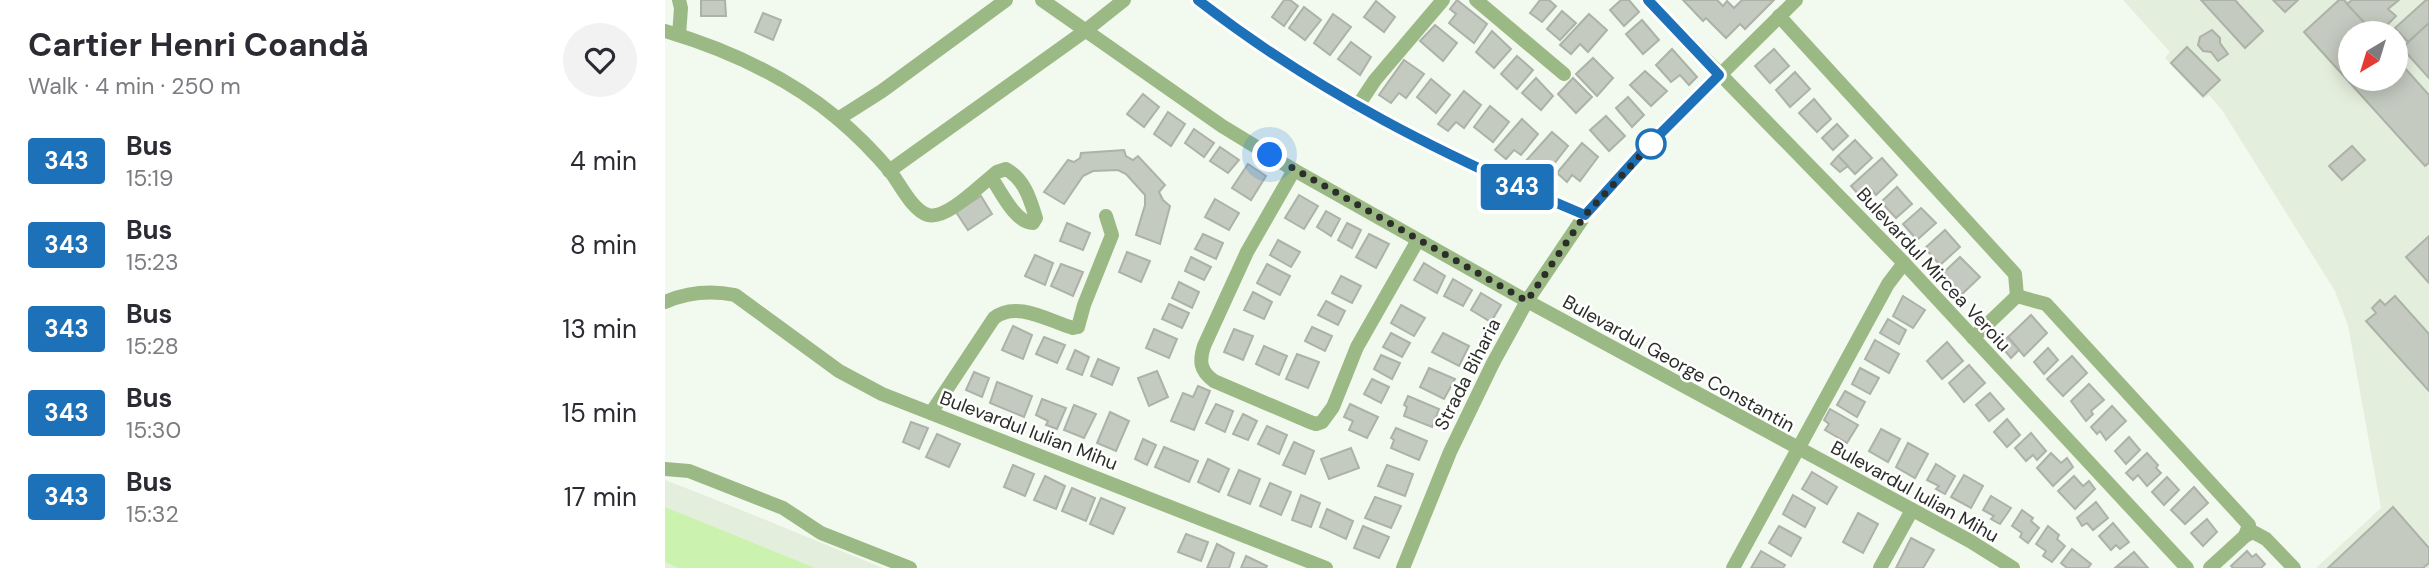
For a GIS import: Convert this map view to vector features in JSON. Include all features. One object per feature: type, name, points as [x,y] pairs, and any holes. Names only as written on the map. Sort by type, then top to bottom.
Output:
[{"type":"street","points":[[679,0],[681,8],[672,33],[743,60],[794,88],[838,119],[889,171],[920,210],[928,215],[949,211],[991,177]]},
{"type":"street","points":[[838,119],[882,91],[1006,0]]},
{"type":"street","name":"Bulevardul George Constantin","points":[[1042,0],[1222,126],[1294,170],[1798,450]]},
{"type":"street","points":[[889,171],[1085,31],[1124,0]]},
{"type":"street","points":[[1198,0],[1276,56],[1357,107],[1458,160],[1585,215]]},
{"type":"street","points":[[1357,107],[1375,80],[1443,0]]},
{"type":"street","points":[[1476,0],[1565,74]]},
{"type":"street","name":"Bulevardul Mircea Veroiu","points":[[1648,0],[1904,263],[2187,568]]},
{"type":"street","name":"Strada Biharia","points":[[1403,568],[1450,452],[1493,363],[1527,301],[1585,215],[1642,152],[1796,0]]},
{"type":"street","points":[[1779,16],[2015,274],[2017,296]]},
{"type":"street","points":[[1294,170],[1247,252],[1204,346],[1200,358],[1202,366],[1206,375],[1215,381],[1310,422],[1322,422],[1333,407],[1357,347],[1417,240]]},
{"type":"street","points":[[931,412],[994,318],[1001,312],[1018,310],[1073,328],[1078,327],[1112,235],[1106,216]]},
{"type":"street","points":[[1733,568],[1888,284],[1904,263]]},
{"type":"street","name":"Bulevardul Iulian Mihu","points":[[665,302],[694,292],[735,295],[839,371],[883,394],[1327,568]]},
{"type":"street","points":[[1973,338],[2017,296]]},
{"type":"street","points":[[2017,296],[2046,304],[2249,525],[2245,536]]},
{"type":"street","name":"Bulevardul Iulian Mihu","points":[[1798,450],[1912,510],[2013,568]]},
{"type":"street","points":[[665,469],[689,471],[783,508],[821,533],[910,568]]},
{"type":"street","points":[[1881,568],[1912,510]]},
{"type":"street","points":[[2210,568],[2253,532],[2259,534],[2294,568]]},
{"type":"shaded area","points":[[2123,0],[2429,0],[2429,568],[2316,568],[2381,508],[2348,325],[2335,291],[2222,110],[2209,95],[2203,99],[2165,58],[2170,52]]},
{"type":"shaded area","points":[[665,480],[714,499],[883,568],[665,568]]},
{"type":"green space","points":[[665,507],[815,568],[679,568],[665,562]]},
{"type":"building","points":[[701,0],[725,0],[726,16],[701,16]]},
{"type":"building","points":[[1284,0],[1290,0],[1298,6],[1284,26],[1272,17]]},
{"type":"building","points":[[1457,0],[1487,24],[1474,43],[1449,23],[1456,14],[1450,9]]},
{"type":"building","points":[[1540,0],[1549,0],[1556,6],[1542,22],[1530,13]]},
{"type":"building","points":[[1621,0],[1629,0],[1639,12],[1624,26],[1610,10]]},
{"type":"building","points":[[1683,0],[1717,0],[1723,6],[1727,1],[1734,8],[1742,0],[1774,0],[1745,29],[1740,24],[1726,38],[1706,18],[1703,21]]},
{"type":"building","points":[[2201,0],[2235,0],[2263,31],[2245,48]]},
{"type":"building","points":[[2273,0],[2298,0],[2285,12]]},
{"type":"building","points":[[2339,0],[2344,0],[2363,21],[2338,21],[2338,70],[2304,32]]},
{"type":"building","points":[[2352,0],[2399,0],[2388,9],[2396,16],[2391,21],[2363,21],[2347,4]]},
{"type":"building","points":[[2429,0],[2429,23],[2408,42],[2408,21],[2403,21]]},
{"type":"building","points":[[1376,1],[1395,17],[1384,32],[1364,17]]},
{"type":"building","points":[[1304,7],[1321,20],[1305,40],[1289,28]]},
{"type":"building","points":[[1562,11],[1576,23],[1560,40],[1547,29]]},
{"type":"building","points":[[763,13],[781,20],[773,40],[755,32]]},
{"type":"building","points":[[1333,14],[1351,27],[1330,55],[1314,43]]},
{"type":"building","points":[[1589,14],[1607,30],[1588,52],[1580,44],[1571,54],[1560,45]]},
{"type":"building","points":[[1642,20],[1659,40],[1643,54],[1626,34]]},
{"type":"building","points":[[2429,23],[2429,78],[2408,55],[2408,42]]},
{"type":"building","points":[[1435,25],[1457,43],[1443,61],[1420,41]]},
{"type":"building","points":[[2212,30],[2220,38],[2220,43],[2228,54],[2218,61],[2211,52],[2203,51],[2198,45],[2200,37]]},
{"type":"building","points":[[1492,31],[1511,49],[1494,68],[1476,52]]},
{"type":"building","points":[[1351,42],[1371,57],[1360,75],[1338,59]]},
{"type":"building","points":[[2187,47],[2220,80],[2203,96],[2171,63]]},
{"type":"building","points":[[1672,49],[1697,77],[1689,85],[1680,75],[1671,82],[1656,65]]},
{"type":"building","points":[[1774,49],[1789,66],[1770,83],[1755,66]]},
{"type":"building","points":[[1517,56],[1533,70],[1517,89],[1501,74]]},
{"type":"building","points":[[1593,58],[1613,78],[1597,96],[1576,74]]},
{"type":"building","points":[[1404,60],[1424,74],[1406,98],[1399,93],[1391,103],[1379,95]]},
{"type":"building","points":[[1645,71],[1667,91],[1651,106],[1630,85]]},
{"type":"building","points":[[2408,71],[2429,95],[2429,163],[2425,166],[2357,91],[2408,91]]},
{"type":"building","points":[[1795,72],[1810,89],[1790,107],[1776,90]]},
{"type":"building","points":[[1536,78],[1553,96],[1541,110],[1522,93]]},
{"type":"building","points":[[1573,78],[1592,97],[1576,113],[1558,94]]},
{"type":"building","points":[[1431,79],[1450,95],[1436,113],[1417,97]]},
{"type":"building","points":[[1464,91],[1481,105],[1464,128],[1456,122],[1448,131],[1438,124]]},
{"type":"building","points":[[1143,94],[1159,107],[1144,127],[1127,114]]},
{"type":"building","points":[[1628,97],[1644,115],[1632,127],[1616,108]]},
{"type":"building","points":[[1814,99],[1831,119],[1817,132],[1799,113]]},
{"type":"building","points":[[1490,106],[1509,122],[1493,142],[1474,127]]},
{"type":"building","points":[[1168,112],[1185,124],[1171,146],[1154,134]]},
{"type":"building","points":[[1606,116],[1625,136],[1609,151],[1590,130]]},
{"type":"building","points":[[1522,119],[1538,134],[1521,155],[1514,150],[1506,159],[1495,150]]},
{"type":"building","points":[[1837,124],[1848,136],[1833,150],[1822,138]]},
{"type":"building","points":[[1194,129],[1214,143],[1204,157],[1185,143]]},
{"type":"building","points":[[1552,132],[1568,146],[1550,169],[1542,162],[1534,171],[1524,163]]},
{"type":"building","points":[[1855,140],[1872,158],[1855,174],[1838,156]]},
{"type":"building","points":[[1582,143],[1598,157],[1580,181],[1572,175],[1567,182],[1557,173]]},
{"type":"building","points":[[2352,146],[2365,160],[2342,180],[2329,166]]},
{"type":"building","points":[[1220,147],[1239,160],[1228,173],[1210,161]]},
{"type":"building","points":[[1124,150],[1126,156],[1133,160],[1138,156],[1165,185],[1159,192],[1170,206],[1160,244],[1136,235],[1145,205],[1145,195],[1126,174],[1118,170],[1093,171],[1083,176],[1064,204],[1044,192],[1068,160],[1074,162],[1080,158],[1081,153]]},
{"type":"building","points":[[1838,156],[1848,166],[1840,172],[1831,164]]},
{"type":"building","points":[[1882,158],[1897,175],[1876,195],[1869,187],[1860,196],[1851,186]]},
{"type":"building","points":[[1248,164],[1266,176],[1251,200],[1232,188]]},
{"type":"building","points":[[1897,187],[1912,204],[1896,218],[1881,202]]},
{"type":"building","points":[[1299,195],[1318,206],[1304,229],[1285,218]]},
{"type":"building","points":[[981,196],[992,214],[968,230],[956,212]]},
{"type":"building","points":[[1215,199],[1239,213],[1229,230],[1205,217]]},
{"type":"building","points":[[1921,208],[1936,223],[1917,240],[1903,224]]},
{"type":"building","points":[[1326,211],[1340,219],[1331,236],[1317,227]]},
{"type":"building","points":[[1067,223],[1090,233],[1083,250],[1060,241]]},
{"type":"building","points":[[1347,223],[1361,230],[1352,248],[1338,240]]},
{"type":"building","points":[[1945,230],[1960,247],[1940,265],[1925,248]]},
{"type":"building","points":[[1203,234],[1223,243],[1216,259],[1195,249]]},
{"type":"building","points":[[1369,234],[1389,244],[1376,268],[1356,257]]},
{"type":"building","points":[[2429,236],[2429,283],[2406,257]]},
{"type":"building","points":[[1278,240],[1300,252],[1291,267],[1270,255]]},
{"type":"building","points":[[1127,252],[1150,261],[1141,282],[1119,272]]},
{"type":"building","points":[[1035,255],[1053,263],[1045,285],[1025,276]]},
{"type":"building","points":[[1191,257],[1211,267],[1204,280],[1185,271]]},
{"type":"building","points":[[1960,257],[1980,277],[1959,297],[1940,276]]},
{"type":"building","points":[[1424,263],[1445,276],[1437,293],[1414,280]]},
{"type":"building","points":[[1061,264],[1083,272],[1073,296],[1051,286]]},
{"type":"building","points":[[1267,264],[1290,276],[1280,295],[1257,283]]},
{"type":"building","points":[[1341,276],[1361,286],[1352,303],[1332,293]]},
{"type":"building","points":[[1453,279],[1472,290],[1463,306],[1444,296]]},
{"type":"building","points":[[1179,282],[1199,292],[1192,308],[1172,298]]},
{"type":"building","points":[[1253,292],[1272,302],[1264,319],[1244,310]]},
{"type":"building","points":[[1481,293],[1501,305],[1491,322],[1471,310]]},
{"type":"building","points":[[1903,296],[1925,310],[1913,328],[1893,316]]},
{"type":"building","points":[[2395,296],[2429,334],[2429,391],[2366,321],[2376,313],[2372,308],[2380,300],[2385,305]]},
{"type":"building","points":[[1326,301],[1345,311],[1338,325],[1318,315]]},
{"type":"building","points":[[1169,304],[1189,313],[1182,328],[1162,319]]},
{"type":"building","points":[[1401,305],[1425,318],[1414,336],[1391,323]]},
{"type":"building","points":[[2031,315],[2047,333],[2024,356],[2008,337]]},
{"type":"building","points":[[1888,319],[1906,330],[1899,344],[1880,333]]},
{"type":"building","points":[[1013,326],[1032,335],[1023,359],[1002,350]]},
{"type":"building","points":[[1312,327],[1332,336],[1325,351],[1305,341]]},
{"type":"building","points":[[1154,329],[1177,339],[1169,358],[1146,348]]},
{"type":"building","points":[[1234,329],[1253,336],[1243,360],[1224,352]]},
{"type":"building","points":[[1391,333],[1410,343],[1402,357],[1383,347]]},
{"type":"building","points":[[1443,333],[1469,346],[1459,366],[1432,352]]},
{"type":"building","points":[[1044,337],[1065,345],[1057,363],[1036,354]]},
{"type":"building","points":[[2008,337],[2019,350],[2011,358],[2000,345]]},
{"type":"building","points":[[1875,340],[1899,354],[1889,373],[1865,359]]},
{"type":"building","points":[[1947,342],[1963,361],[1942,379],[1927,361]]},
{"type":"building","points":[[1264,346],[1287,356],[1279,375],[1256,364]]},
{"type":"building","points":[[2048,348],[2058,360],[2044,374],[2034,362]]},
{"type":"building","points":[[1075,350],[1089,357],[1082,375],[1067,369]]},
{"type":"building","points":[[1297,354],[1319,362],[1308,388],[1286,379]]},
{"type":"building","points":[[1381,355],[1400,363],[1392,379],[1374,369]]},
{"type":"building","points":[[2072,356],[2087,373],[2063,396],[2047,379]]},
{"type":"building","points":[[1098,359],[1119,368],[1112,385],[1091,376]]},
{"type":"building","points":[[1969,365],[1985,383],[1964,402],[1949,383]]},
{"type":"building","points":[[1429,368],[1455,379],[1444,399],[1420,387]]},
{"type":"building","points":[[1860,368],[1879,378],[1870,394],[1852,384]]},
{"type":"building","points":[[1157,371],[1168,397],[1149,406],[1138,378]]},
{"type":"building","points":[[974,372],[989,378],[982,397],[966,390]]},
{"type":"building","points":[[1372,379],[1389,387],[1381,403],[1364,394]]},
{"type":"building","points":[[997,382],[1032,396],[1024,417],[990,403]]},
{"type":"building","points":[[2089,384],[2104,400],[2091,411],[2093,414],[2086,421],[2071,401]]},
{"type":"building","points":[[1198,386],[1210,391],[1194,430],[1171,421],[1183,393],[1193,397]]},
{"type":"building","points":[[1845,391],[1865,402],[1857,417],[1837,405]]},
{"type":"building","points":[[1990,393],[2004,409],[1989,421],[1976,405]]},
{"type":"building","points":[[1408,396],[1439,409],[1432,427],[1404,416],[1407,407],[1404,405]]},
{"type":"building","points":[[1042,399],[1066,408],[1057,429],[1046,425],[1048,421],[1036,415]]},
{"type":"building","points":[[1216,404],[1233,411],[1225,432],[1206,423]]},
{"type":"building","points":[[1350,404],[1378,417],[1367,438],[1349,430],[1353,421],[1344,417]]},
{"type":"building","points":[[1074,405],[1096,414],[1084,438],[1064,430]]},
{"type":"building","points":[[2112,406],[2126,421],[2106,440],[2100,431],[2097,434],[2091,427]]},
{"type":"building","points":[[1830,409],[1858,425],[1847,443],[1825,430],[1829,424],[1824,420]]},
{"type":"building","points":[[1110,412],[1129,421],[1116,451],[1097,443]]},
{"type":"building","points":[[1243,414],[1257,421],[1248,440],[1233,434]]},
{"type":"building","points":[[2007,419],[2020,435],[2007,447],[1994,432]]},
{"type":"building","points":[[911,422],[928,428],[919,449],[903,442]]},
{"type":"building","points":[[1267,426],[1287,435],[1279,454],[1258,444]]},
{"type":"building","points":[[1396,428],[1427,441],[1419,460],[1391,448],[1394,440],[1391,438]]},
{"type":"building","points":[[1881,429],[1900,439],[1888,462],[1869,451]]},
{"type":"building","points":[[2031,433],[2046,451],[2037,460],[2033,455],[2026,461],[2015,448]]},
{"type":"building","points":[[937,434],[960,444],[949,467],[926,457]]},
{"type":"building","points":[[2129,437],[2140,450],[2126,464],[2115,451]]},
{"type":"building","points":[[1143,439],[1156,445],[1147,465],[1135,459]]},
{"type":"building","points":[[1294,442],[1314,451],[1305,474],[1283,465]]},
{"type":"building","points":[[1908,443],[1928,454],[1915,478],[1896,467]]},
{"type":"building","points":[[1164,447],[1198,461],[1189,482],[1155,467]]},
{"type":"building","points":[[1351,448],[1359,468],[1329,479],[1321,459]]},
{"type":"building","points":[[2051,453],[2061,463],[2067,458],[2073,467],[2053,486],[2037,468]]},
{"type":"building","points":[[2147,453],[2158,465],[2156,468],[2161,473],[2147,486],[2138,475],[2133,480],[2126,473]]},
{"type":"building","points":[[1208,459],[1229,469],[1219,492],[1198,482]]},
{"type":"building","points":[[1936,464],[1955,476],[1945,494],[1936,489],[1939,486],[1927,480]]},
{"type":"building","points":[[1013,465],[1034,474],[1025,496],[1004,487]]},
{"type":"building","points":[[1387,465],[1413,474],[1405,496],[1378,486]]},
{"type":"building","points":[[1239,470],[1260,479],[1250,504],[1228,495]]},
{"type":"building","points":[[1812,472],[1837,487],[1827,504],[1802,489]]},
{"type":"building","points":[[1964,475],[1983,486],[1971,508],[1951,497]]},
{"type":"building","points":[[1045,476],[1065,486],[1056,509],[1034,500]]},
{"type":"building","points":[[2074,476],[2083,486],[2089,481],[2095,489],[2075,509],[2058,491]]},
{"type":"building","points":[[2167,477],[2179,490],[2164,505],[2152,492]]},
{"type":"building","points":[[1270,483],[1291,492],[1281,515],[1260,506]]},
{"type":"building","points":[[2194,487],[2208,503],[2185,524],[2171,510]]},
{"type":"building","points":[[1072,488],[1095,498],[1086,521],[1062,511]]},
{"type":"building","points":[[1301,495],[1320,503],[1311,527],[1292,520]]},
{"type":"building","points":[[1793,495],[1815,508],[1805,527],[1783,514]]},
{"type":"building","points":[[1991,496],[2011,508],[2000,524],[1991,519],[1994,516],[1983,510]]},
{"type":"building","points":[[1375,497],[1401,506],[1391,528],[1365,518]]},
{"type":"building","points":[[1101,498],[1125,508],[1113,534],[1090,524]]},
{"type":"building","points":[[2096,502],[2108,518],[2093,530],[2087,523],[2082,526],[2077,518]]},
{"type":"building","points":[[2393,507],[2429,548],[2429,563],[2423,568],[2328,568]]},
{"type":"building","points":[[1327,509],[1353,521],[1346,539],[1320,527]]},
{"type":"building","points":[[2022,510],[2033,518],[2031,521],[2039,528],[2028,543],[2020,537],[2022,533],[2012,526]]},
{"type":"building","points":[[1858,513],[1878,524],[1863,553],[1843,542]]},
{"type":"building","points":[[2207,519],[2217,532],[2203,546],[2191,533]]},
{"type":"building","points":[[2113,523],[2129,542],[2120,549],[2116,545],[2111,550],[2099,536]]},
{"type":"building","points":[[1363,526],[1389,537],[1379,558],[1354,548]]},
{"type":"building","points":[[1779,526],[1801,538],[1791,556],[1769,543]]},
{"type":"building","points":[[2048,526],[2059,535],[2057,539],[2065,546],[2052,562],[2043,556],[2046,551],[2036,544]]},
{"type":"building","points":[[1186,534],[1208,542],[1201,561],[1178,552]]},
{"type":"building","points":[[1911,538],[1934,550],[1923,568],[1896,568]]},
{"type":"building","points":[[1217,544],[1234,553],[1229,568],[1207,568]]},
{"type":"building","points":[[2072,549],[2091,564],[2088,568],[2067,568],[2061,563]]},
{"type":"building","points":[[1761,551],[1785,565],[1783,568],[1751,568]]},
{"type":"building","points":[[2247,551],[2252,557],[2256,554],[2265,564],[2261,568],[2233,568],[2231,566]]},
{"type":"building","points":[[2134,552],[2148,568],[2116,567]]},
{"type":"building","points":[[1246,556],[1267,566],[1266,568],[1241,568]]},
{"type":"bus line","name":"343","points":[[1198,0],[1276,56],[1357,107],[1458,160],[1585,215],[1642,152],[1719,75],[1648,0]]},
{"type":"route","points":[[1270,155],[1527,301],[1585,215],[1651,144]]}]
